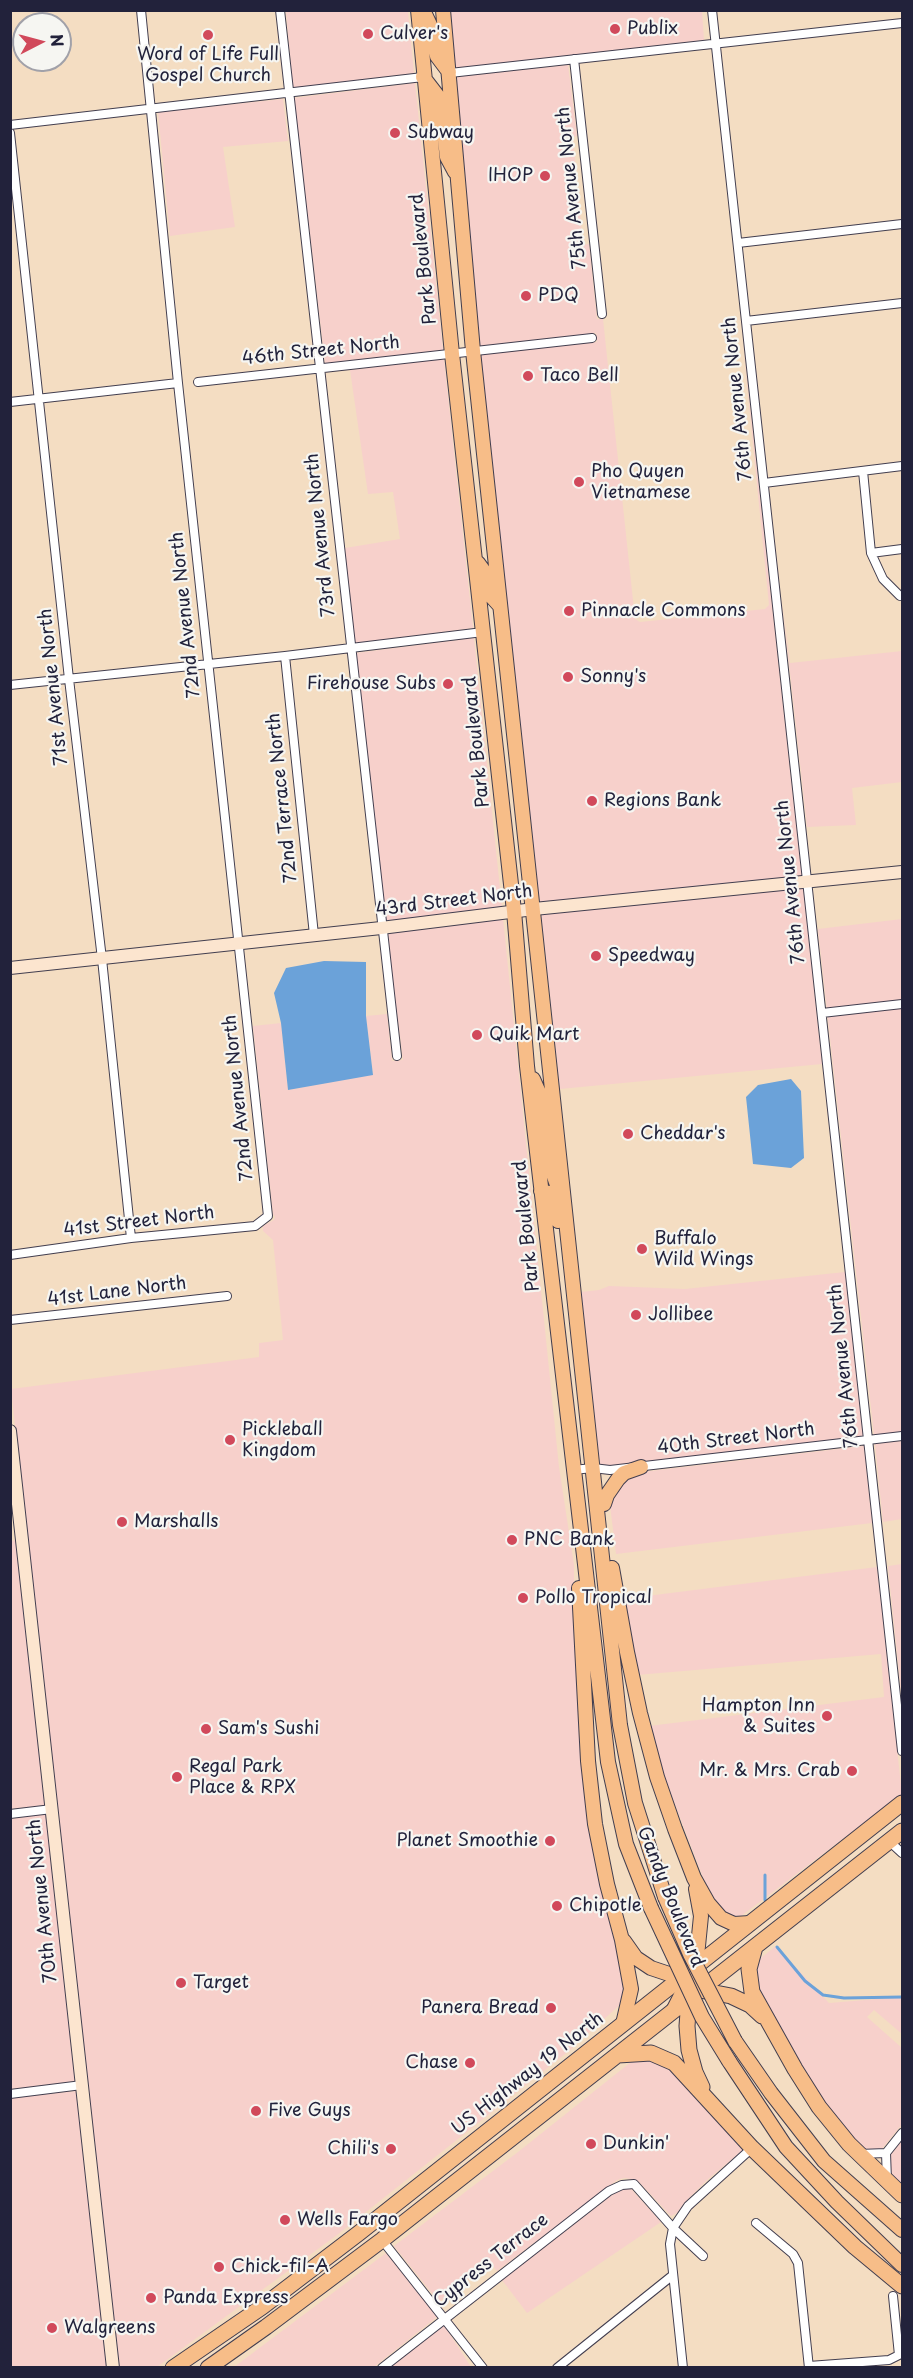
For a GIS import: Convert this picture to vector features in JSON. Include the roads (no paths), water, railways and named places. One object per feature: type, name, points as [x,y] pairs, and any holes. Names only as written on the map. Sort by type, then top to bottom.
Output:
[{"type":"highway","points":[[208,2367],[382,2240],[673,2011],[710,1956],[903,1803]]},
{"type":"highway","points":[[691,1985],[716,1978],[903,1831]]},
{"type":"highway","points":[[755,1947],[749,1969],[752,1992],[795,2069],[819,2107],[859,2154],[903,2195]]},
{"type":"highway","points":[[691,1985],[731,1996],[750,2005],[769,2022]]},
{"type":"highway","points":[[691,1985],[688,2050],[695,2072],[709,2100]]},
{"type":"highway","name":"US Highway 19 North","points":[[173,2367],[262,2307],[662,1993],[691,1985]]},
{"type":"highway","points":[[618,2055],[641,2052],[662,2056],[674,2063],[753,2148],[898,2291]]},
{"type":"highway","points":[[382,2240],[382,2229],[398,2201]]},
{"type":"highway","points":[[347,2266],[363,2244],[373,2221]]},
{"type":"main road","name":"Park Boulevard","points":[[418,10],[452,354],[514,911],[527,1066],[573,1470]]},
{"type":"main road","points":[[423,10],[431,27],[437,56],[450,73]]},
{"type":"main road","points":[[444,10],[473,351],[594,1468],[602,1485],[614,1580],[639,1706],[657,1777],[694,1878],[708,1903],[721,1918],[734,1924],[750,1923]]},
{"type":"main road","points":[[423,77],[440,99],[447,157],[459,179]]},
{"type":"main road","points":[[475,559],[482,565],[486,574],[491,596],[501,607]]},
{"type":"main road","points":[[483,632],[490,635],[495,643],[501,669],[509,678]]},
{"type":"main road","points":[[527,1066],[544,1104],[553,1176],[557,1185],[562,1184]]},
{"type":"main road","points":[[541,1191],[549,1193],[556,1208],[568,1317],[580,1344]]},
{"type":"main road","points":[[604,1504],[618,1479],[624,1473],[641,1467]]},
{"type":"main road","name":"Gandy Boulevard","points":[[594,1468],[620,1725],[635,1803],[665,1897],[695,1964],[735,2041],[771,2093],[824,2161],[903,2230]]},
{"type":"main road","name":"Gandy Boulevard","points":[[573,1470],[608,1762],[627,1844],[651,1908],[702,2017],[786,2147],[837,2202],[903,2265]]},
{"type":"main road","points":[[578,1514],[589,1771],[595,1824],[631,1989],[623,2024]]},
{"type":"main road","points":[[622,1940],[636,1958],[651,1968],[691,1985],[701,1916],[694,1878]]},
{"type":"street","name":"72nd Avenue North","points":[[141,10],[153,108],[178,383],[268,1216]]},
{"type":"street","name":"73rd Avenue North","points":[[280,10],[397,1056]]},
{"type":"street","name":"76th Avenue North","points":[[712,10],[903,1751]]},
{"type":"street","points":[[450,73],[903,23]]},
{"type":"street","name":"75th Avenue North","points":[[574,59],[602,314]]},
{"type":"street","points":[[10,125],[423,77]]},
{"type":"street","name":"71st Avenue North","points":[[10,133],[69,679],[102,958],[130,1238]]},
{"type":"street","points":[[738,243],[903,224]]},
{"type":"street","points":[[746,321],[903,303]]},
{"type":"street","name":"46th Street North","points":[[198,382],[592,338]]},
{"type":"street","points":[[10,402],[178,383]]},
{"type":"street","points":[[764,483],[903,466]]},
{"type":"street","points":[[863,471],[871,553],[883,579],[900,596]]},
{"type":"street","points":[[871,553],[903,549]]},
{"type":"street","points":[[10,685],[285,656],[483,632]]},
{"type":"street","name":"72nd Terrace North","points":[[285,656],[314,936]]},
{"type":"street","name":"43rd Street North","points":[[10,968],[314,936],[514,911],[903,872]]},
{"type":"street","points":[[822,1013],[903,1004]]},
{"type":"street","name":"41st Street North","points":[[10,1255],[130,1238],[255,1226],[268,1216]]},
{"type":"street","name":"41st Lane North","points":[[10,1320],[227,1296]]},
{"type":"street","name":"70th Avenue North","points":[[10,1431],[16,1535],[52,1809],[113,2367]]},
{"type":"street","name":"40th Street North","points":[[573,1470],[641,1467],[903,1437]]},
{"type":"street","points":[[10,1814],[52,1809]]},
{"type":"street","points":[[889,1841],[903,1853]]},
{"type":"street","points":[[10,2094],[82,2085]]},
{"type":"street","points":[[887,2181],[886,2153],[903,2133]]},
{"type":"street","points":[[683,2367],[670,2244],[673,2228],[688,2206],[753,2148]]},
{"type":"street","points":[[859,2154],[886,2153]]},
{"type":"street","name":"Cypress Terrace","points":[[382,2367],[609,2191],[622,2185],[634,2184],[673,2228]]},
{"type":"street","points":[[756,2223],[793,2254],[798,2263],[809,2367],[889,2360],[899,2355],[898,2291]]},
{"type":"street","points":[[673,2228],[703,2256]]},
{"type":"street","points":[[382,2240],[483,2367]]},
{"type":"street","points":[[557,2367],[673,2275]]},
{"type":"water","points":[[324,961],[366,962],[366,1016],[373,1075],[288,1090],[281,1023],[274,993],[286,968]]},
{"type":"water","points":[[791,1079],[801,1091],[804,1158],[791,1168],[753,1164],[746,1097],[758,1085]]},
{"type":"waterway","points":[[765,1875],[765,1900]]},
{"type":"waterway","points":[[777,1947],[805,1981],[823,1995],[844,1998],[902,1997]]},
{"type":"place","name":"Publix","points":[[615,29]]},
{"type":"place","name":"Culver's","points":[[368,34]]},
{"type":"place","name":"Word of Life Full Gospel Church","points":[[208,35]]},
{"type":"place","name":"Subway","points":[[395,133]]},
{"type":"place","name":"IHOP","points":[[545,176]]},
{"type":"place","name":"PDQ","points":[[526,296]]},
{"type":"place","name":"Taco Bell","points":[[528,376]]},
{"type":"place","name":"Pho Quyen Vietnamese","points":[[579,482]]},
{"type":"place","name":"Pinnacle Commons","points":[[569,611]]},
{"type":"place","name":"Sonny's","points":[[568,677]]},
{"type":"place","name":"Firehouse Subs","points":[[448,684]]},
{"type":"place","name":"Regions Bank","points":[[592,801]]},
{"type":"place","name":"Speedway","points":[[596,956]]},
{"type":"place","name":"Quik Mart","points":[[477,1035]]},
{"type":"place","name":"Cheddar's","points":[[628,1134]]},
{"type":"place","name":"Buffalo Wild Wings","points":[[642,1249]]},
{"type":"place","name":"Jollibee","points":[[636,1315]]},
{"type":"place","name":"Pickleball Kingdom","points":[[230,1440]]},
{"type":"place","name":"Marshalls","points":[[122,1522]]},
{"type":"place","name":"PNC Bank","points":[[512,1540]]},
{"type":"place","name":"Pollo Tropical","points":[[523,1598]]},
{"type":"place","name":"Hampton Inn & Suites","points":[[827,1716]]},
{"type":"place","name":"Sam's Sushi","points":[[206,1729]]},
{"type":"place","name":"Mr. & Mrs. Crab","points":[[852,1771]]},
{"type":"place","name":"Regal Park Place & RPX","points":[[177,1777]]},
{"type":"place","name":"Planet Smoothie","points":[[550,1841]]},
{"type":"place","name":"Chipotle","points":[[557,1906]]},
{"type":"place","name":"Target","points":[[181,1983]]},
{"type":"place","name":"Panera Bread","points":[[551,2008]]},
{"type":"place","name":"Chase","points":[[470,2063]]},
{"type":"place","name":"Five Guys","points":[[256,2111]]},
{"type":"place","name":"Dunkin'","points":[[591,2144]]},
{"type":"place","name":"Chili's","points":[[391,2149]]},
{"type":"place","name":"Wells Fargo","points":[[285,2220]]},
{"type":"place","name":"Chick-fil-A","points":[[219,2267]]},
{"type":"place","name":"Panda Express","points":[[151,2298]]},
{"type":"place","name":"Walgreens","points":[[52,2328]]}]
